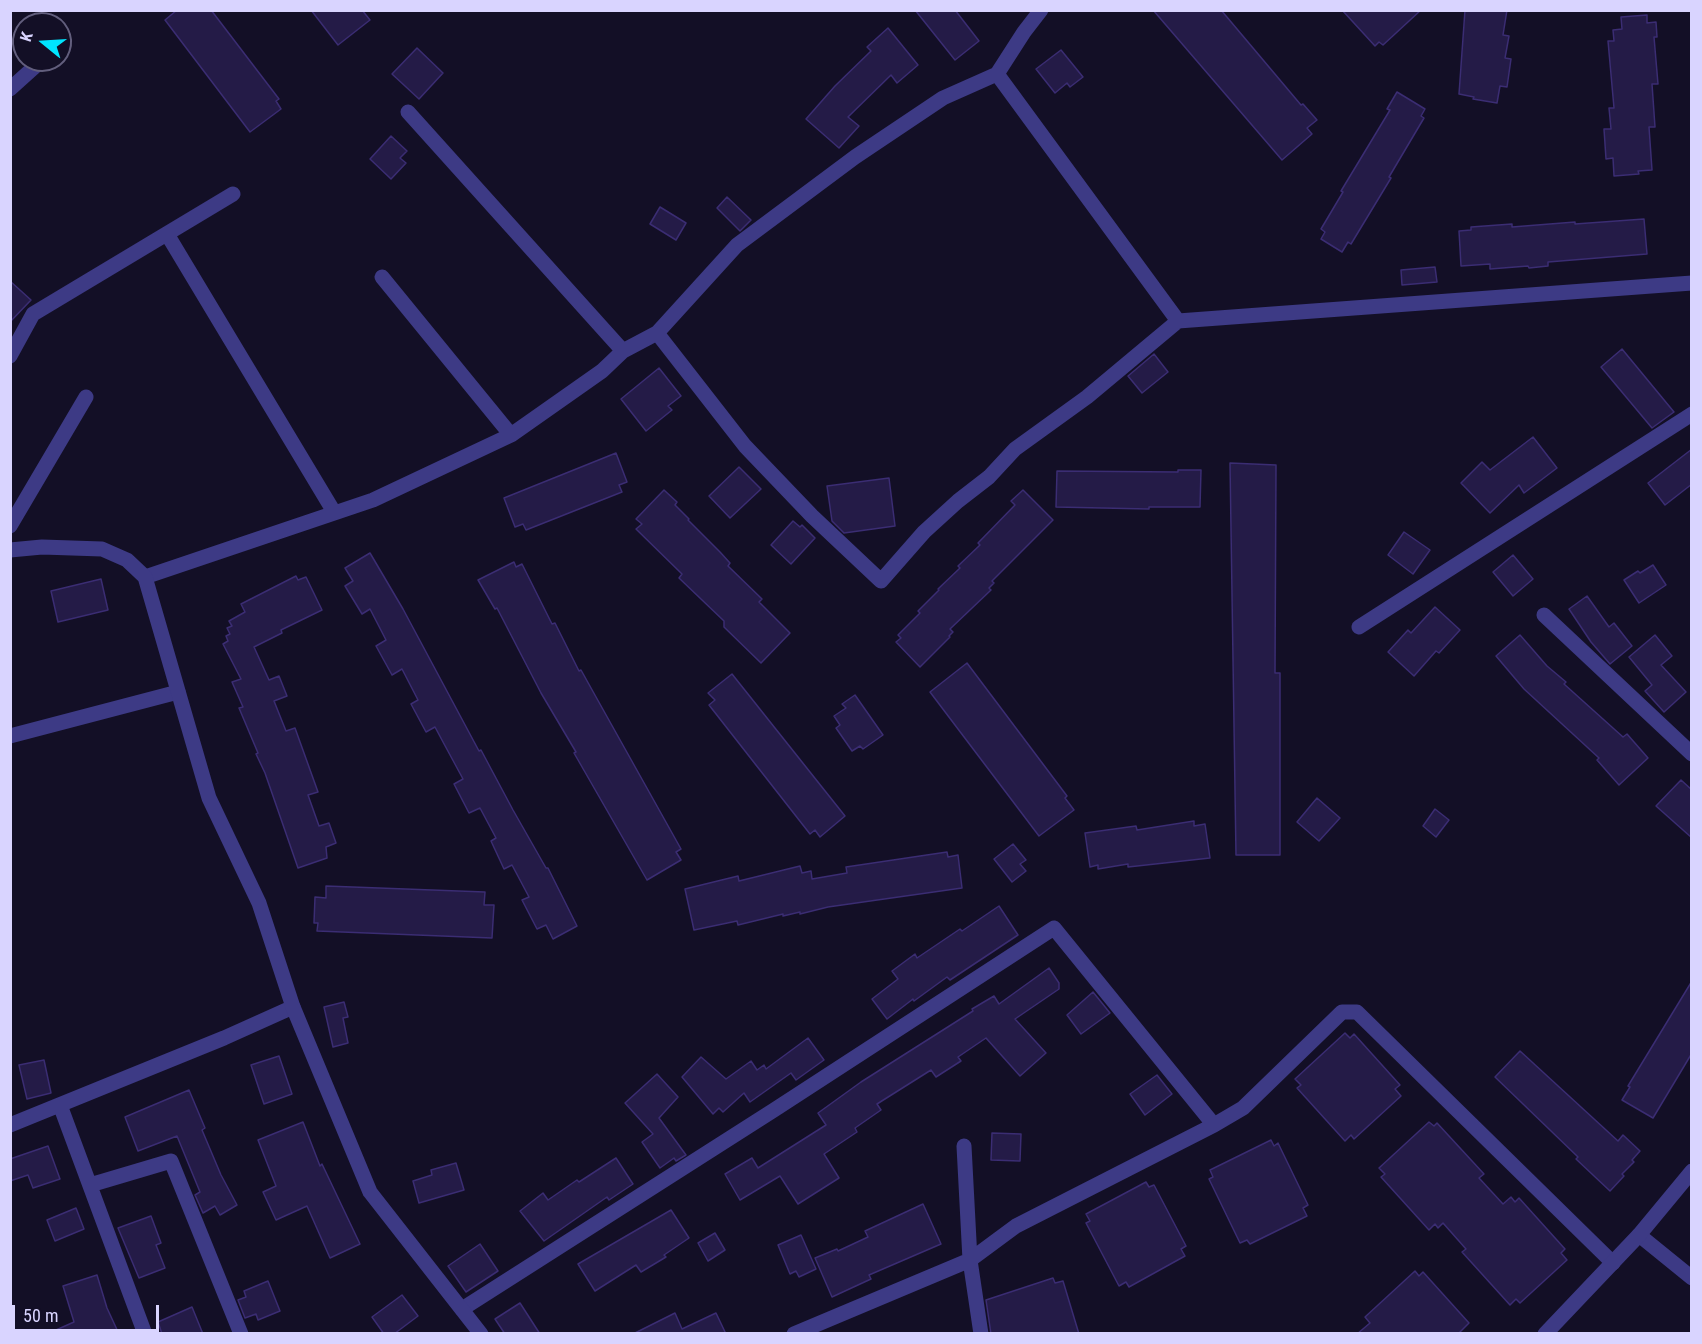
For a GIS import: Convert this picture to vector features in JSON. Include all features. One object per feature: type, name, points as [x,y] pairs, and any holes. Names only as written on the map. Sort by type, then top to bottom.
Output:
[{"type":"street","points":[[145,577],[373,500],[511,435],[602,371],[623,351],[657,333],[736,245],[855,157],[944,98],[996,74],[1041,10]]},
{"type":"street","points":[[10,89],[29,72]]},
{"type":"street","points":[[996,74],[1178,321]]},
{"type":"street","points":[[408,112],[623,351]]},
{"type":"street","points":[[10,356],[33,314],[233,194]]},
{"type":"street","points":[[166,234],[334,512]]},
{"type":"street","points":[[381,277],[511,435]]},
{"type":"street","points":[[657,333],[745,446],[812,516],[882,581],[924,532],[989,477],[1015,449],[1086,397],[1178,321],[1692,283]]},
{"type":"street","points":[[10,526],[86,396]]},
{"type":"street","points":[[1359,627],[1692,414]]},
{"type":"street","points":[[10,550],[42,547],[102,549],[127,561],[145,577],[209,798],[259,903],[293,1006],[370,1192],[481,1334]]},
{"type":"street","points":[[1544,615],[1692,754]]},
{"type":"street","points":[[10,736],[178,692]]},
{"type":"street","points":[[462,1309],[1054,928],[1214,1125]]},
{"type":"street","points":[[10,1125],[224,1038],[293,1006]]},
{"type":"street","points":[[794,1334],[969,1260],[1016,1226],[1214,1125],[1242,1108],[1342,1012],[1357,1012],[1613,1263]]},
{"type":"street","points":[[60,1105],[145,1334]]},
{"type":"street","points":[[964,1146],[969,1260],[981,1334]]},
{"type":"street","points":[[90,1185],[171,1161],[242,1334]]},
{"type":"street","points":[[1545,1334],[1639,1235],[1692,1170]]},
{"type":"street","points":[[1639,1235],[1692,1278]]},
{"type":"building","points":[[177,10],[211,10],[279,99],[276,101],[281,109],[250,132],[165,20]]},
{"type":"building","points":[[311,10],[362,10],[370,20],[338,45]]},
{"type":"building","points":[[915,10],[955,10],[979,41],[955,60]]},
{"type":"building","points":[[1153,10],[1221,10],[1301,105],[1303,104],[1317,120],[1307,128],[1312,134],[1282,160]]},
{"type":"building","points":[[1342,10],[1421,10],[1383,45],[1379,42],[1375,46]]},
{"type":"building","points":[[1465,10],[1507,10],[1503,35],[1509,36],[1505,58],[1511,59],[1507,87],[1500,86],[1497,103],[1459,94]]},
{"type":"building","points":[[1647,15],[1647,23],[1656,22],[1657,37],[1654,37],[1658,84],[1652,84],[1655,127],[1649,127],[1652,170],[1638,171],[1639,174],[1614,176],[1613,158],[1606,159],[1604,129],[1611,129],[1609,108],[1614,108],[1608,41],[1614,41],[1613,30],[1622,29],[1621,17]]},
{"type":"building","points":[[888,28],[918,65],[897,83],[891,75],[848,117],[859,126],[839,148],[806,119],[835,86],[871,51],[867,47]]},
{"type":"building","points":[[417,48],[443,73],[419,99],[392,74]]},
{"type":"building","points":[[1061,50],[1083,77],[1070,87],[1067,83],[1055,93],[1036,69]]},
{"type":"building","points":[[1397,92],[1425,109],[1421,116],[1424,118],[1351,244],[1348,242],[1342,252],[1321,239],[1325,232],[1321,229],[1390,110],[1387,109]]},
{"type":"building","points":[[391,136],[407,151],[400,158],[406,163],[391,179],[370,159]]},
{"type":"building","points":[[727,197],[751,220],[740,231],[717,208]]},
{"type":"building","points":[[660,207],[686,223],[676,240],[650,224]]},
{"type":"building","points":[[1644,219],[1647,254],[1548,262],[1548,266],[1529,268],[1528,266],[1490,269],[1490,264],[1461,266],[1459,231],[1471,230],[1471,227],[1512,224],[1512,227]]},
{"type":"building","points":[[1435,267],[1437,282],[1402,285],[1401,270]]},
{"type":"building","points":[[10,281],[31,300],[10,322]]},
{"type":"building","points":[[1622,349],[1674,412],[1652,428],[1601,367]]},
{"type":"building","points":[[1154,354],[1168,372],[1142,393],[1128,376]]},
{"type":"building","points":[[659,368],[681,396],[668,406],[672,410],[646,431],[621,399]]},
{"type":"building","points":[[1533,437],[1557,468],[1524,493],[1519,485],[1490,513],[1461,483],[1482,462],[1490,470]]},
{"type":"building","points":[[1692,449],[1692,484],[1665,505],[1648,483]]},
{"type":"building","points":[[616,453],[627,482],[619,485],[622,492],[526,530],[523,524],[515,527],[504,498]]},
{"type":"building","points":[[1230,463],[1276,465],[1275,673],[1280,673],[1280,855],[1236,855]]},
{"type":"building","points":[[739,467],[761,489],[730,518],[709,496]]},
{"type":"building","points":[[1178,470],[1201,470],[1200,507],[1149,507],[1149,509],[1056,507],[1057,471],[1178,472]]},
{"type":"building","points":[[889,478],[895,526],[844,533],[832,521],[827,486]]},
{"type":"building","points":[[664,490],[677,502],[675,505],[688,520],[730,563],[728,566],[762,599],[759,602],[790,633],[761,663],[724,627],[724,621],[679,578],[682,574],[636,529],[642,524],[636,519]]},
{"type":"building","points":[[1023,490],[1053,520],[992,581],[994,583],[989,588],[991,590],[950,629],[953,632],[950,637],[920,667],[896,642],[901,638],[898,635],[920,613],[918,611],[938,589],[960,568],[958,566],[980,545],[978,543],[1015,505],[1011,501]]},
{"type":"building","points":[[793,521],[800,527],[802,525],[815,538],[791,564],[771,545]]},
{"type":"building","points":[[1404,532],[1430,550],[1413,574],[1388,555]]},
{"type":"building","points":[[370,553],[403,609],[479,751],[481,750],[548,868],[577,926],[553,939],[546,925],[537,929],[522,900],[529,897],[512,865],[504,869],[491,841],[496,838],[480,808],[469,813],[454,784],[463,779],[435,727],[426,732],[411,704],[418,700],[402,669],[392,675],[376,646],[386,640],[370,609],[362,614],[345,586],[353,581],[345,568]]},
{"type":"building","points":[[1513,555],[1533,579],[1513,596],[1493,572]]},
{"type":"building","points":[[514,562],[516,567],[522,564],[552,624],[555,623],[579,671],[581,670],[681,849],[676,852],[681,860],[647,880],[574,753],[576,752],[541,693],[497,608],[495,609],[478,580]]},
{"type":"building","points":[[1653,565],[1666,585],[1639,603],[1624,580]]},
{"type":"building","points":[[296,576],[298,580],[306,577],[322,610],[281,630],[282,633],[254,647],[269,680],[279,676],[287,696],[274,701],[286,731],[295,728],[318,792],[308,795],[319,826],[329,823],[336,843],[326,847],[327,858],[298,868],[265,773],[256,754],[258,753],[239,708],[243,707],[232,682],[241,679],[223,644],[228,641],[226,636],[230,634],[227,628],[232,626],[229,621],[245,612],[241,604]]},
{"type":"building","points":[[101,579],[108,610],[58,622],[51,591]]},
{"type":"building","points":[[1587,596],[1609,627],[1614,623],[1632,646],[1610,664],[1591,642],[1569,609]]},
{"type":"building","points":[[1435,607],[1460,630],[1439,653],[1436,651],[1414,676],[1388,652],[1408,630],[1411,633]]},
{"type":"building","points":[[1520,635],[1547,666],[1566,682],[1564,684],[1623,737],[1627,734],[1648,758],[1619,785],[1597,760],[1599,758],[1524,689],[1496,656]]},
{"type":"building","points":[[1655,635],[1672,656],[1661,665],[1686,692],[1664,712],[1645,691],[1652,685],[1629,657]]},
{"type":"building","points":[[967,663],[1067,796],[1065,798],[1074,810],[1039,836],[930,692]]},
{"type":"building","points":[[732,674],[845,816],[820,837],[815,830],[810,834],[709,705],[715,700],[708,693]]},
{"type":"building","points":[[855,695],[883,735],[863,749],[860,746],[852,751],[836,728],[840,725],[834,716],[846,708],[842,704]]},
{"type":"building","points":[[1681,780],[1692,790],[1692,838],[1656,806]]},
{"type":"building","points":[[1317,798],[1340,818],[1319,841],[1297,822]]},
{"type":"building","points":[[1435,809],[1449,820],[1436,837],[1423,826]]},
{"type":"building","points":[[1194,821],[1194,826],[1205,824],[1210,858],[1128,867],[1128,864],[1098,869],[1098,865],[1090,867],[1085,833],[1136,826],[1137,830]]},
{"type":"building","points":[[1013,844],[1026,860],[1020,864],[1026,871],[1012,882],[994,859]]},
{"type":"building","points":[[947,852],[948,857],[958,855],[962,888],[828,907],[800,914],[800,912],[783,916],[783,914],[738,925],[737,921],[694,930],[685,889],[738,876],[739,881],[800,866],[802,873],[811,871],[812,879],[847,873],[846,867]]},
{"type":"building","points":[[326,886],[485,892],[484,905],[494,905],[492,938],[317,931],[318,923],[314,923],[315,897],[326,898]]},
{"type":"building","points":[[999,906],[1018,935],[950,980],[947,977],[887,1019],[872,999],[898,979],[892,971],[915,954],[917,958]]},
{"type":"building","points":[[1049,968],[1059,983],[1059,989],[1015,1019],[1046,1053],[1020,1076],[986,1038],[958,1057],[961,1061],[936,1077],[931,1070],[877,1104],[881,1110],[855,1128],[857,1132],[824,1154],[839,1178],[798,1204],[780,1176],[740,1200],[725,1174],[752,1158],[758,1168],[826,1125],[818,1113],[861,1082],[973,1011],[972,1009],[994,996],[999,1004]]},
{"type":"building","points":[[1692,981],[1692,1053],[1653,1118],[1622,1100],[1630,1087],[1628,1086]]},
{"type":"building","points":[[1093,992],[1110,1013],[1081,1034],[1067,1015]]},
{"type":"building","points":[[344,1002],[348,1017],[343,1018],[348,1043],[333,1047],[324,1007]]},
{"type":"building","points":[[1345,1033],[1350,1038],[1354,1034],[1400,1085],[1395,1089],[1401,1096],[1354,1139],[1351,1135],[1345,1141],[1297,1088],[1301,1085],[1295,1079]]},
{"type":"building","points":[[808,1038],[824,1060],[796,1080],[791,1073],[750,1102],[744,1093],[723,1112],[719,1108],[713,1114],[682,1077],[701,1057],[726,1079],[751,1061],[757,1070],[764,1065],[766,1069]]},
{"type":"building","points":[[1520,1051],[1618,1141],[1623,1135],[1640,1151],[1632,1160],[1634,1162],[1622,1174],[1624,1176],[1610,1191],[1495,1077]]},
{"type":"building","points":[[279,1056],[292,1094],[264,1104],[251,1065]]},
{"type":"building","points":[[44,1060],[51,1093],[27,1099],[19,1065]]},
{"type":"building","points":[[657,1074],[678,1097],[659,1118],[686,1155],[676,1161],[674,1158],[660,1168],[642,1142],[653,1134],[625,1103]]},
{"type":"building","points":[[1157,1075],[1172,1094],[1145,1115],[1130,1094]]},
{"type":"building","points":[[189,1090],[205,1128],[202,1130],[221,1175],[237,1205],[220,1215],[215,1206],[203,1213],[195,1195],[200,1192],[177,1136],[138,1151],[125,1117]]},
{"type":"building","points":[[303,1122],[320,1166],[322,1164],[360,1244],[330,1258],[307,1206],[276,1220],[263,1192],[276,1186],[258,1140]]},
{"type":"building","points":[[1429,1122],[1434,1126],[1437,1123],[1484,1174],[1479,1178],[1503,1204],[1511,1197],[1515,1202],[1519,1198],[1565,1249],[1561,1253],[1567,1260],[1520,1303],[1516,1299],[1510,1305],[1462,1252],[1466,1249],[1443,1223],[1438,1228],[1435,1224],[1429,1230],[1381,1177],[1385,1174],[1379,1168]]},
{"type":"building","points":[[992,1133],[1021,1134],[1020,1161],[991,1160]]},
{"type":"building","points":[[1271,1140],[1274,1146],[1278,1143],[1308,1205],[1303,1208],[1307,1216],[1250,1244],[1247,1240],[1240,1243],[1209,1179],[1213,1177],[1210,1170]]},
{"type":"building","points":[[48,1146],[60,1179],[33,1188],[28,1175],[10,1181],[10,1159]]},
{"type":"building","points":[[616,1158],[633,1184],[609,1200],[607,1197],[544,1241],[520,1211],[543,1193],[548,1200]]},
{"type":"building","points":[[456,1163],[464,1190],[419,1203],[413,1181],[432,1175],[431,1170]]},
{"type":"building","points":[[1146,1182],[1149,1187],[1154,1185],[1186,1246],[1181,1249],[1185,1256],[1129,1287],[1126,1282],[1119,1286],[1086,1223],[1090,1221],[1086,1214]]},
{"type":"building","points":[[923,1204],[941,1244],[869,1275],[871,1279],[832,1297],[815,1258],[837,1249],[838,1251],[868,1237],[865,1231]]},
{"type":"building","points":[[76,1208],[84,1229],[55,1241],[47,1220]]},
{"type":"building","points":[[671,1210],[689,1238],[664,1255],[666,1257],[641,1272],[636,1265],[595,1291],[578,1264]]},
{"type":"building","points":[[151,1216],[161,1243],[156,1245],[165,1268],[139,1278],[118,1228]]},
{"type":"building","points":[[715,1233],[725,1250],[708,1261],[698,1243]]},
{"type":"building","points":[[801,1235],[816,1269],[799,1277],[796,1271],[790,1274],[778,1245]]},
{"type":"building","points":[[480,1244],[498,1271],[466,1292],[448,1266]]},
{"type":"building","points":[[1415,1271],[1419,1276],[1423,1272],[1469,1323],[1458,1334],[1357,1334],[1370,1323],[1365,1317]]},
{"type":"building","points":[[97,1275],[107,1308],[119,1334],[47,1334],[74,1322],[63,1286]]},
{"type":"building","points":[[1053,1278],[1055,1283],[1063,1281],[1079,1334],[991,1334],[986,1300]]},
{"type":"building","points":[[268,1281],[280,1311],[258,1320],[256,1314],[245,1318],[238,1300],[246,1297],[244,1291]]},
{"type":"building","points":[[402,1295],[418,1316],[394,1334],[384,1334],[372,1317]]},
{"type":"building","points":[[520,1303],[540,1334],[505,1334],[495,1319]]},
{"type":"building","points":[[192,1307],[203,1334],[162,1334],[158,1322]]},
{"type":"building","points":[[675,1313],[682,1329],[716,1313],[726,1334],[633,1334]]}]
